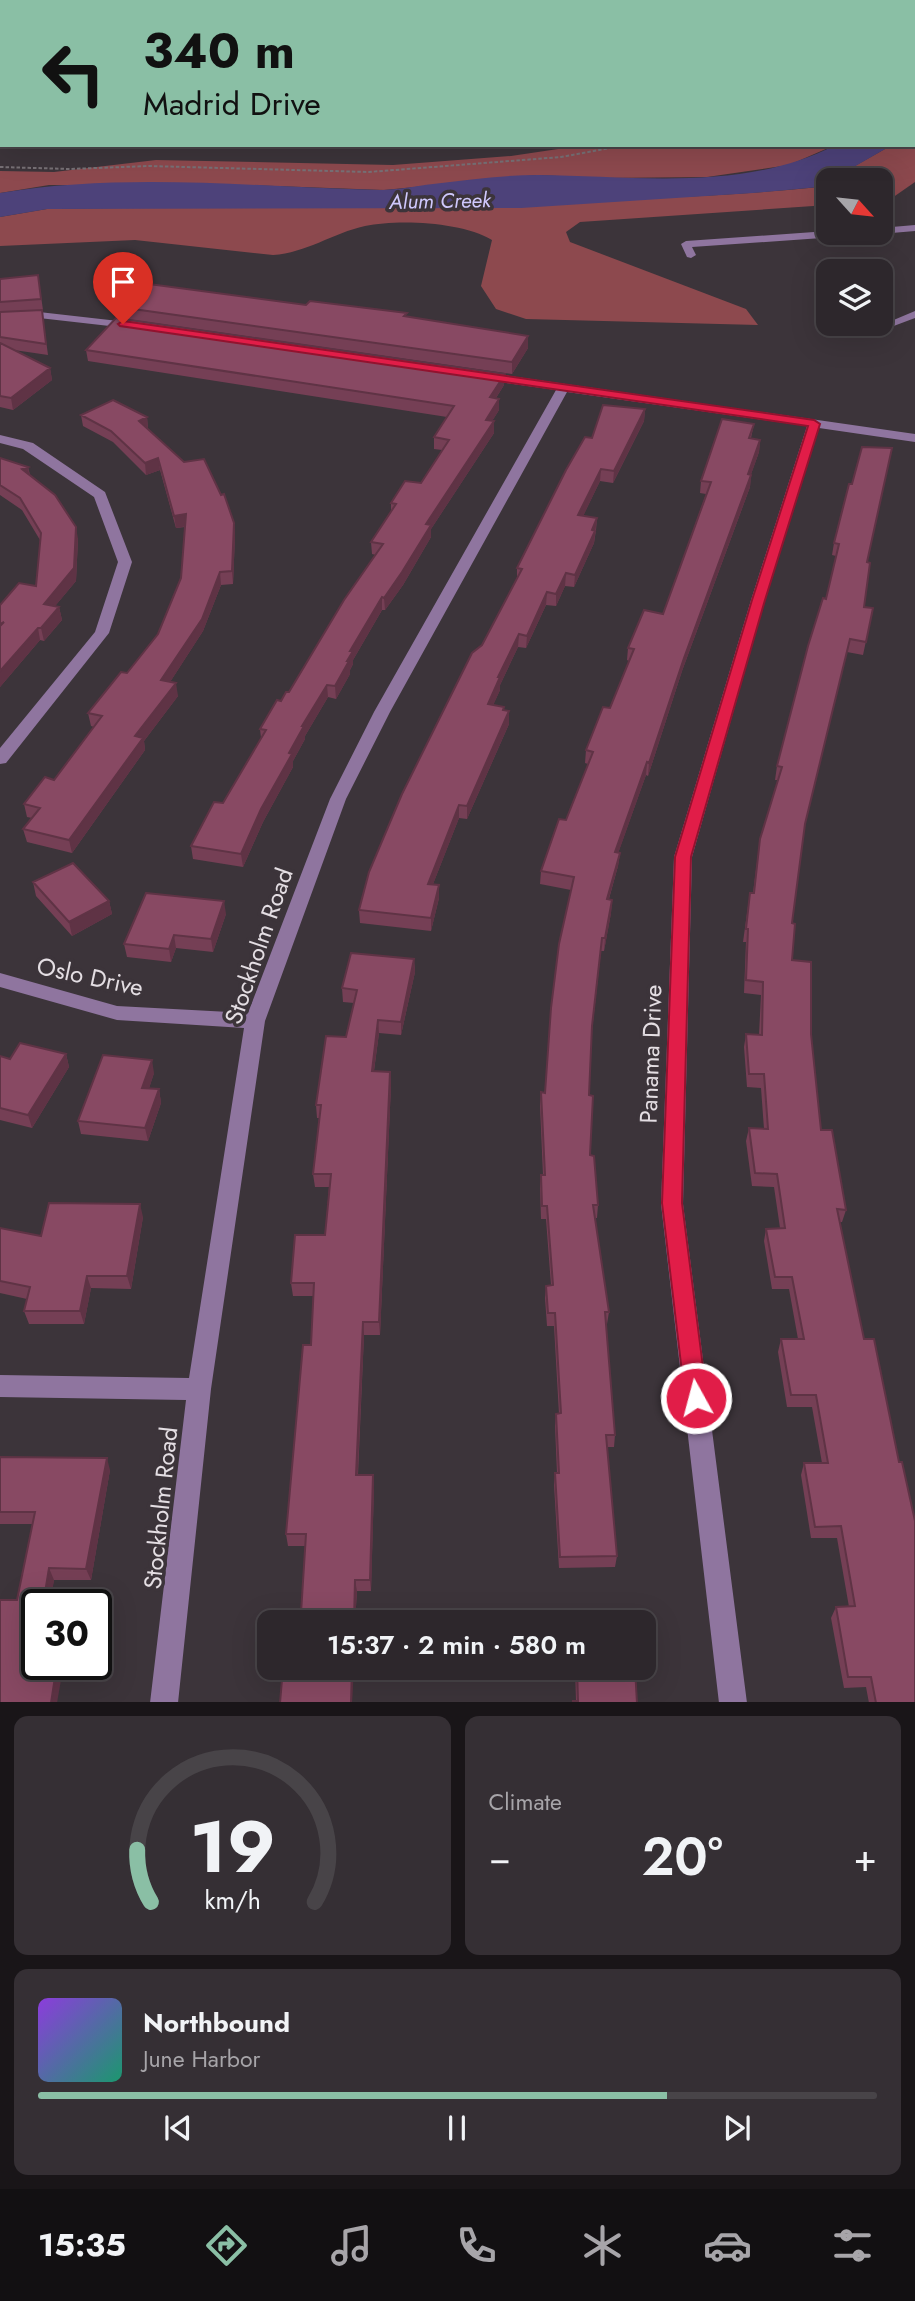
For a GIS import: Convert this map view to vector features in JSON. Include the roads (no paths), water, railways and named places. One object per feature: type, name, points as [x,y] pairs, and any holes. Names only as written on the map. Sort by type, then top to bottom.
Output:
[{"type":"street","points":[[893,230],[915,228]]},
{"type":"street","points":[[691,255],[686,244],[816,235]]},
{"type":"street","points":[[893,323],[915,314]]},
{"type":"street","points":[[0,318],[39,315],[151,328]]},
{"type":"street","points":[[467,374],[915,438]]},
{"type":"street","name":"Stockholm Road","points":[[164,1702],[199,1389],[256,1021],[338,799],[382,712],[563,387]]},
{"type":"street","name":"Panama Drive","points":[[733,1702],[672,1203],[683,857],[758,600],[814,424]]},
{"type":"street","points":[[0,439],[28,446],[100,495],[125,562],[103,633],[0,759]]},
{"type":"street","name":"Oslo Drive","points":[[0,980],[117,1013],[256,1021]]},
{"type":"street","points":[[0,1386],[199,1389]]},
{"type":"water","name":"Alum Creek","points":[[830,147],[889,147],[852,168],[816,168],[816,187],[753,193],[521,208],[47,209],[0,217],[0,193],[95,183],[190,182],[380,190],[525,175],[690,178],[765,170],[801,160]]}]
